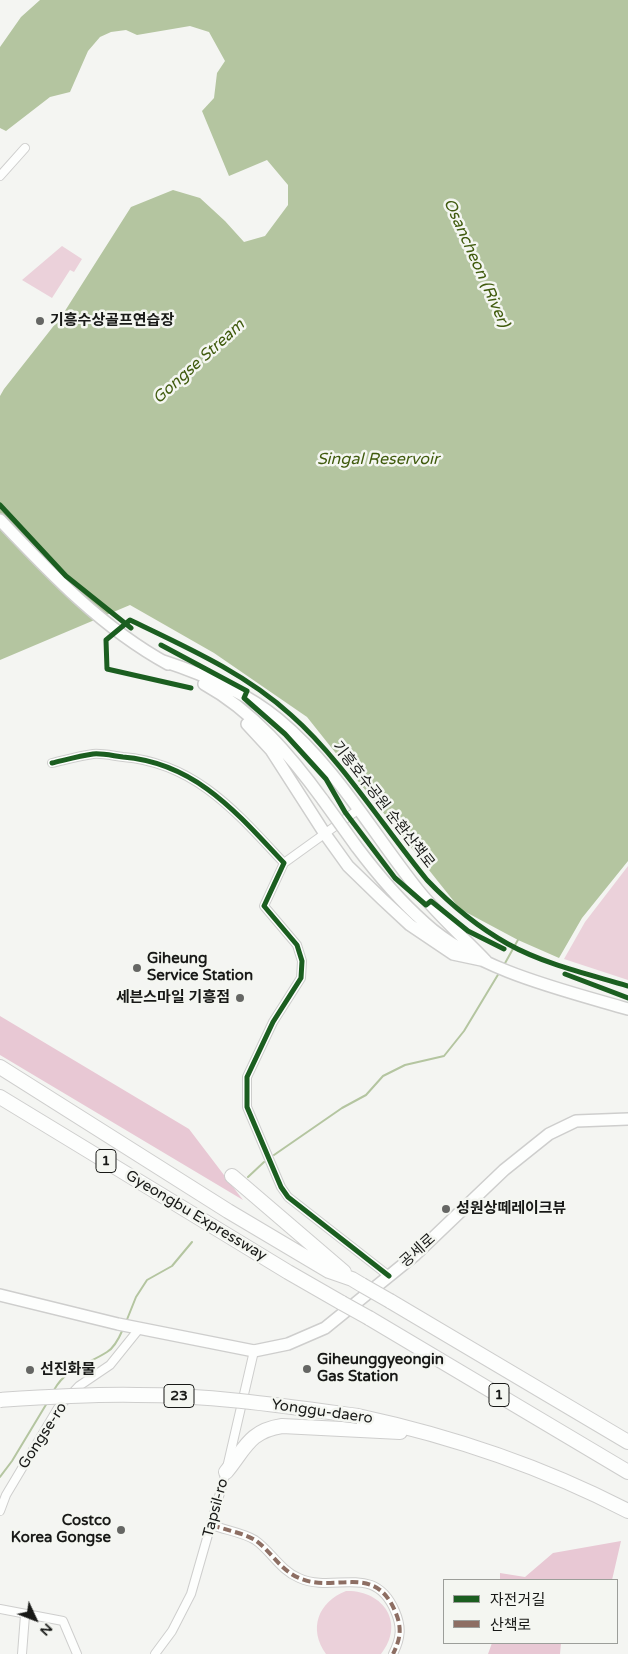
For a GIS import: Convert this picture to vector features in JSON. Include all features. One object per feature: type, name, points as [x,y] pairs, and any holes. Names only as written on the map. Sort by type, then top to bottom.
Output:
[{"type":"highway","name":"Gyeongbu Expressway","points":[[0,1067],[236,1216],[329,1271],[357,1282]]},
{"type":"highway","name":"Gyeongbu Expressway","points":[[0,1097],[288,1272],[342,1302],[628,1472]]},
{"type":"highway","points":[[235,1175],[247,1190],[357,1282]]},
{"type":"highway","name":"1","points":[[357,1282],[628,1442]]},
{"type":"highway","name":"Yonggu-daero","points":[[0,1400],[90,1395],[175,1396],[273,1404],[358,1416],[520,1462],[602,1498],[628,1512]]},
{"type":"highway","points":[[226,1472],[251,1439],[266,1428],[282,1426],[422,1433]]},
{"type":"main road","points":[[0,520],[73,595],[112,627],[163,661],[217,691],[272,736],[296,763],[375,872],[426,924],[489,963]]},
{"type":"main road","points":[[163,661],[190,670],[240,693],[277,718],[326,767],[419,891],[489,963]]},
{"type":"main road","points":[[217,691],[271,750],[348,866],[410,925],[454,954],[489,963],[547,985],[628,1009]]},
{"type":"main road","name":"공세로","points":[[0,1295],[136,1328],[254,1351],[288,1344],[324,1328],[389,1276],[415,1255],[504,1170],[550,1134],[576,1121],[628,1119]]},
{"type":"street","points":[[0,176],[25,148]]},
{"type":"street","points":[[52,763],[94,754],[145,759],[183,772],[206,787],[240,817],[284,863]]},
{"type":"street","points":[[359,809],[284,863],[264,906],[297,945],[302,961],[301,978],[273,1022],[247,1077],[247,1107],[281,1187],[288,1197],[389,1276]]},
{"type":"street","name":"Gongse-ro","points":[[0,1511],[3,1494],[58,1408],[79,1386],[110,1365],[136,1328]]},
{"type":"street","name":"Tapsil-ro","points":[[155,1654],[172,1632],[191,1594],[226,1472],[254,1351]]},
{"type":"street","points":[[212,1525],[255,1540],[281,1566],[298,1578],[319,1584],[362,1581],[378,1587],[391,1602],[400,1623],[400,1639],[393,1654]]},
{"type":"street","points":[[0,1609],[64,1621],[77,1654]]},
{"type":"street","points":[[22,1654],[25,1615]]},
{"type":"shaded area","points":[[62,246],[82,259],[74,272],[70,270],[52,298],[22,280]]},
{"type":"shaded area","points":[[628,866],[628,980],[564,959],[585,922]]},
{"type":"shaded area","points":[[0,1016],[189,1129],[243,1200],[0,1055]]},
{"type":"shaded area","points":[[621,1541],[612,1579],[500,1579],[500,1573],[525,1577],[553,1553]]},
{"type":"shaded area","points":[[346,1591],[359,1592],[371,1596],[387,1610],[391,1620],[391,1631],[388,1642],[381,1654],[326,1654],[321,1645],[317,1626],[319,1617],[329,1602]]},
{"type":"shaded area","points":[[492,1644],[561,1644],[560,1654],[488,1654]]},
{"type":"water","name":"Singal Reservoir","points":[[40,0],[628,0],[628,861],[582,918],[559,958],[518,940],[460,909],[307,717],[214,653],[130,605],[0,660],[0,396],[4,389],[63,314],[131,207],[173,190],[200,198],[244,242],[265,236],[288,205],[288,185],[267,160],[229,176],[202,111],[214,98],[217,73],[225,61],[209,32],[190,26],[137,35],[126,30],[111,32],[100,37],[88,51],[70,92],[50,97],[6,131],[0,128],[0,47],[21,17]]},
{"type":"waterway","points":[[504,965],[519,938]]},
{"type":"waterway","points":[[274,1155],[342,1108],[366,1095],[383,1076],[405,1065],[444,1056],[464,1031],[499,973]]},
{"type":"waterway","points":[[248,1177],[264,1162]]},
{"type":"waterway","points":[[126,1322],[136,1297],[147,1280],[172,1266],[192,1242]]},
{"type":"waterway","points":[[54,1390],[59,1382],[71,1371],[110,1350],[123,1329]]},
{"type":"waterway","points":[[0,1477],[12,1461],[47,1403]]},
{"type":"marked path","points":[[212,1525],[255,1540],[286,1570],[299,1578],[326,1583],[365,1583],[376,1587],[386,1596],[399,1622],[399,1638],[393,1654]]},
{"type":"cycle path","points":[[0,505],[66,576],[131,628]]},
{"type":"cycle path","name":"기흥호수공원 순환산책로","points":[[191,688],[107,669],[106,640],[130,620],[214,662],[254,686],[291,715],[327,752],[427,880],[465,915],[508,944],[522,951],[566,968],[628,986]]},
{"type":"cycle path","points":[[161,645],[247,691],[244,698],[285,734],[326,779],[345,812],[395,878],[426,905],[431,901],[468,931],[504,949]]},
{"type":"cycle path","points":[[52,763],[100,754],[149,761],[172,769],[194,780],[232,809],[284,863],[264,906],[297,945],[302,961],[301,978],[273,1022],[247,1077],[247,1107],[281,1187],[288,1197],[389,1276]]},
{"type":"cycle path","points":[[565,974],[628,998]]},
{"type":"place","name":"기흥수상골프연습장","points":[[40,321]]},
{"type":"place","name":"Giheung Service Station","points":[[137,968]]},
{"type":"place","name":"세븐스마일 기흥점","points":[[240,998]]},
{"type":"place","name":"성원상떼레이크뷰","points":[[446,1209]]},
{"type":"place","name":"Giheunggyeongin Gas Station","points":[[307,1369]]},
{"type":"place","name":"선진화물","points":[[30,1370]]},
{"type":"place","name":"Costco Korea Gongse","points":[[121,1530]]},
{"type":"water label","name":"Osancheon (River)","points":[[476,263]]},
{"type":"water label","name":"Gongse Stream","points":[[199,362]]}]
